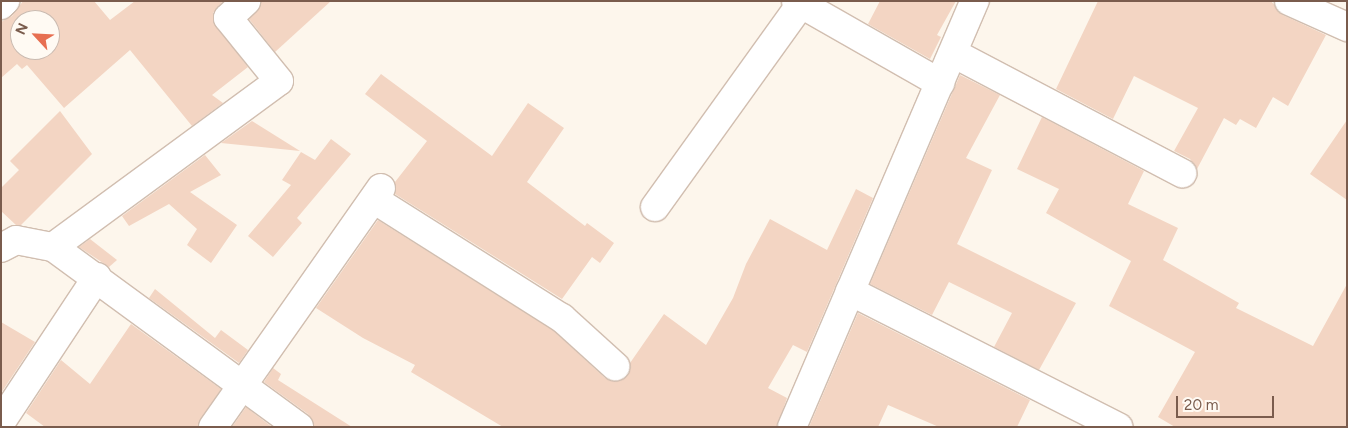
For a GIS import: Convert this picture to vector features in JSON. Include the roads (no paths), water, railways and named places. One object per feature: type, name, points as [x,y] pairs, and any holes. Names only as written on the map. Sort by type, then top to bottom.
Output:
[{"type":"street","points":[[1,5],[5,1]]},
{"type":"street","points":[[53,247],[279,81],[228,18],[246,1]]},
{"type":"street","points":[[792,427],[975,1]]},
{"type":"street","points":[[1289,1],[1347,27]]},
{"type":"street","points":[[655,207],[798,3],[940,83]]},
{"type":"street","points":[[953,53],[1182,173]]},
{"type":"street","points":[[213,427],[378,194],[562,318],[615,366]]},
{"type":"street","points":[[6,238],[53,247],[97,277],[299,427]]},
{"type":"street","points":[[1,422],[97,277]]},
{"type":"street","points":[[850,291],[1118,427]]}]
